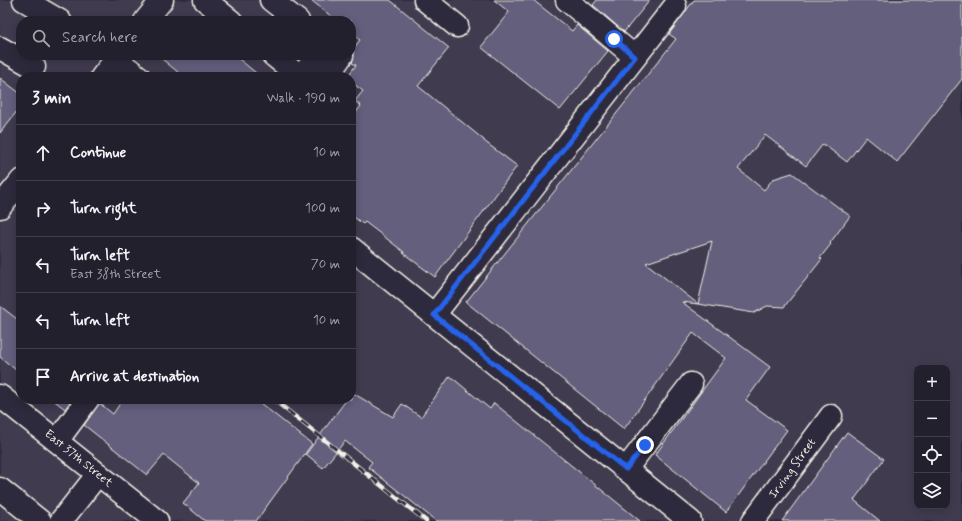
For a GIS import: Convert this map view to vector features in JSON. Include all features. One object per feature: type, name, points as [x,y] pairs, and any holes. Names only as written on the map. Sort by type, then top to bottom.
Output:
[{"type":"street","points":[[24,0],[51,16]]},
{"type":"street","points":[[149,16],[162,0]]},
{"type":"street","points":[[205,0],[225,16]]},
{"type":"street","points":[[271,0],[292,16]]},
{"type":"street","points":[[425,0],[457,26]]},
{"type":"street","points":[[567,0],[635,57]]},
{"type":"street","points":[[434,315],[675,6]]},
{"type":"street","points":[[0,48],[16,57]]},
{"type":"street","points":[[21,60],[34,67]]},
{"type":"street","points":[[105,72],[113,60]]},
{"type":"street","points":[[120,60],[133,72]]},
{"type":"street","points":[[279,60],[294,72]]},
{"type":"street","points":[[304,72],[314,60]]},
{"type":"street","points":[[331,72],[339,60]]},
{"type":"street","points":[[0,207],[16,187]]},
{"type":"street","points":[[356,252],[690,521]]},
{"type":"street","points":[[626,469],[691,384]]},
{"type":"street","name":"East 37th Street","points":[[0,396],[157,521]]},
{"type":"street","points":[[57,441],[84,404]]},
{"type":"street","name":"Irving Street","points":[[753,521],[831,416]]},
{"type":"street","points":[[60,521],[98,474]]},
{"type":"street","points":[[0,489],[40,521]]},
{"type":"shaded area","points":[[0,0],[962,0],[962,521],[0,521]]},
{"type":"building","points":[[311,0],[390,0],[449,48],[418,86],[484,141],[517,166],[435,277],[365,222],[363,224],[356,219],[356,112],[361,106],[356,102],[356,100],[363,91],[356,86],[356,72],[351,72],[356,65],[352,63],[353,60],[356,60],[356,45],[360,40],[356,37],[356,16],[331,16]]},
{"type":"building","points":[[494,0],[533,0],[572,31],[577,25],[608,51],[560,110],[481,47],[509,12]]},
{"type":"building","points":[[597,0],[650,0],[624,32],[593,5]]},
{"type":"building","points":[[694,0],[962,0],[962,79],[897,162],[866,137],[847,162],[823,144],[806,166],[765,135],[738,169],[764,190],[773,179],[792,173],[850,216],[820,258],[822,259],[784,307],[767,306],[754,313],[682,302],[770,367],[746,400],[787,430],[726,512],[655,455],[726,358],[693,333],[624,429],[466,302],[676,39],[669,34]],"holes":[[[712,241],[698,304],[646,263]]]},
{"type":"building","points":[[163,60],[240,60],[255,72],[178,72]]},
{"type":"building","points":[[0,78],[16,90],[16,112],[0,133]]},
{"type":"building","points":[[0,306],[16,318],[16,370],[0,357]]},
{"type":"building","points":[[450,376],[490,409],[494,403],[640,521],[436,521],[368,467],[372,462],[345,441],[323,468],[306,454],[343,404],[356,404],[356,395],[393,417],[402,404],[421,417]]},
{"type":"building","points":[[58,404],[68,404],[65,409]]},
{"type":"building","points":[[98,404],[113,414],[120,404],[261,404],[312,444],[256,521],[205,521],[183,503],[199,483],[164,455],[147,475],[84,425]]},
{"type":"building","points":[[847,432],[884,459],[854,500],[880,521],[782,521]]},
{"type":"railway","points":[[279,404],[426,521]]},
{"type":"route","points":[[614,39],[635,57],[434,315],[626,469],[645,445]]}]
